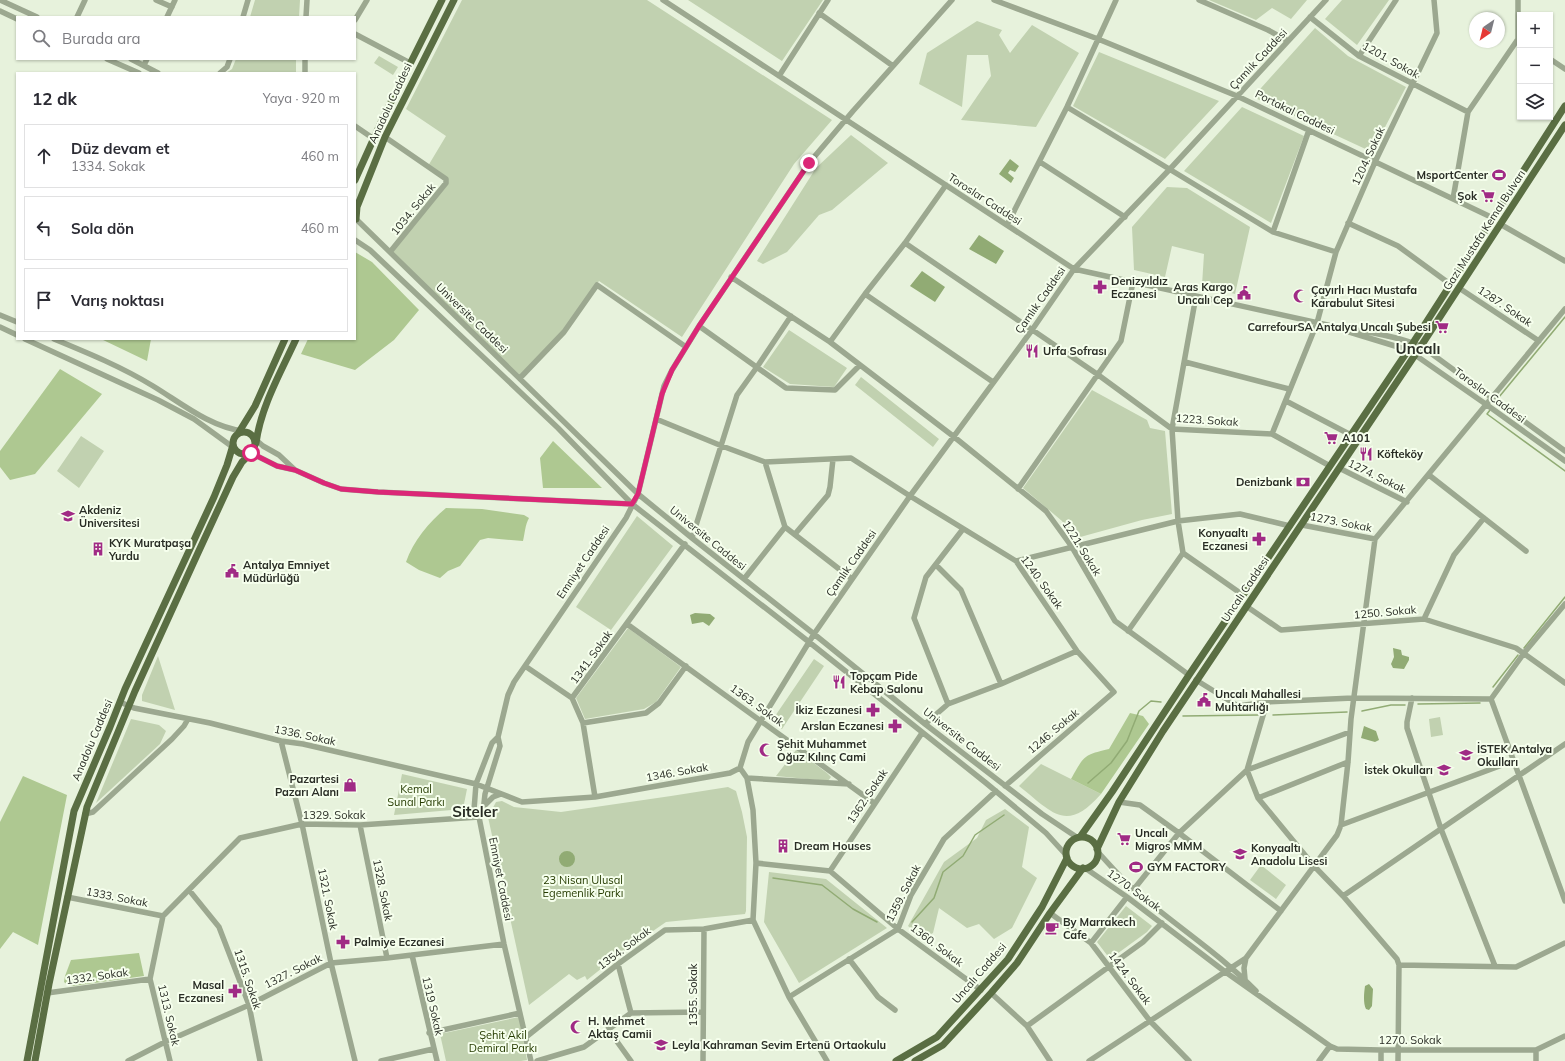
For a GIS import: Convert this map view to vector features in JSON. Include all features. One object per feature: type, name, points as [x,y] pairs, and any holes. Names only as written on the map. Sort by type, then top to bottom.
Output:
[{"type":"main road","name":"Anadolu Caddesi","points":[[356,178],[410,63],[442,0]]},
{"type":"main road","name":"Anadolu Caddesi","points":[[356,214],[357,207],[385,137],[454,0]]},
{"type":"main road","name":"Gazi Mustafa Kemal Bulvarı","points":[[1408,350],[1565,106]]},
{"type":"main road","name":"Gazi Mustafa Kemal Bulvarı","points":[[1421,346],[1565,125]]},
{"type":"main road","points":[[285,340],[255,406],[241,432],[234,438],[233,447],[240,453],[249,454],[255,446],[258,430],[269,398],[296,340]]},
{"type":"main road","name":"Uncalı Caddesi","points":[[1097,850],[1119,802],[1196,680],[1302,525],[1421,346]]},
{"type":"main road","name":"Uncalı Caddesi","points":[[1079,838],[1112,792],[1408,350]]},
{"type":"main road","points":[[241,432],[250,433],[256,441]]},
{"type":"main road","name":"Anadolu Caddesi","points":[[27,1061],[74,811],[120,702],[214,497],[233,447]]},
{"type":"main road","name":"Anadolu Caddesi","points":[[35,1061],[47,993],[85,814],[129,705],[233,477],[249,454]]},
{"type":"main road","points":[[1079,838],[1088,838],[1092,841],[1097,850],[1096,860],[1084,868],[1073,866],[1067,857],[1067,848],[1070,843],[1079,838]]},
{"type":"main road","name":"Uncalı Caddesi","points":[[896,1061],[937,1037],[1008,959],[1042,906],[1067,857]]},
{"type":"main road","name":"Uncalı Caddesi","points":[[915,1061],[944,1045],[1017,964],[1050,913],[1084,868]]},
{"type":"street","points":[[0,0],[35,16]]},
{"type":"street","points":[[77,16],[85,0]]},
{"type":"street","points":[[156,0],[172,7]]},
{"type":"street","points":[[168,16],[175,0]]},
{"type":"street","points":[[243,16],[248,0]]},
{"type":"street","points":[[306,0],[306,16]]},
{"type":"street","points":[[356,18],[367,0]]},
{"type":"street","name":"Toroslar Caddesi","points":[[663,0],[1074,269],[1317,323],[1370,332],[1413,343],[1421,346],[1565,451]]},
{"type":"street","points":[[779,76],[828,0]]},
{"type":"street","name":"Emniyet Caddesi","points":[[531,1061],[504,944],[479,817],[474,810],[476,784],[492,743],[498,737],[508,695],[525,666],[626,518],[638,494],[667,379],[699,326],[809,163],[952,0]]},
{"type":"street","name":"Portakal Caddesi","points":[[994,0],[1098,39],[1237,96],[1492,218]]},
{"type":"street","points":[[1006,225],[1040,162],[1067,107],[1116,0]]},
{"type":"street","points":[[1199,0],[1268,30],[1288,41]]},
{"type":"street","name":"Çamlık Caddesi","points":[[809,642],[910,496],[1032,330],[1074,269],[1170,169],[1326,0]]},
{"type":"street","points":[[1359,56],[1396,0]]},
{"type":"street","name":"1204. Sokak","points":[[1272,434],[1317,323],[1336,252],[1375,162],[1437,33],[1434,0]]},
{"type":"street","points":[[1518,0],[1518,12]]},
{"type":"street","points":[[0,11],[16,19]]},
{"type":"street","points":[[819,13],[893,66]]},
{"type":"street","name":"1201. Sokak","points":[[1310,17],[1359,56],[1468,112]]},
{"type":"street","points":[[356,35],[410,63]]},
{"type":"street","points":[[1453,199],[1468,112],[1517,43]]},
{"type":"street","points":[[109,60],[137,72]]},
{"type":"street","points":[[136,60],[146,62],[157,72]]},
{"type":"street","points":[[221,72],[227,67],[230,60]]},
{"type":"street","points":[[305,60],[305,72]]},
{"type":"street","points":[[1553,61],[1565,68]]},
{"type":"street","points":[[1067,107],[1273,232],[1336,252]]},
{"type":"street","points":[[356,127],[374,139]]},
{"type":"street","points":[[1273,232],[1309,130]]},
{"type":"street","name":"1034. Sokak","points":[[385,137],[446,179],[446,182],[390,252]]},
{"type":"street","points":[[1040,162],[1125,217]]},
{"type":"street","points":[[830,342],[905,243],[946,185]]},
{"type":"street","name":"Universite Caddesi","points":[[356,221],[390,252],[638,494],[925,724],[1042,814],[1079,838]]},
{"type":"street","points":[[1348,223],[1398,246],[1450,284]]},
{"type":"street","points":[[1500,224],[1565,260]]},
{"type":"street","name":"Universite Caddesi","points":[[356,241],[370,250],[547,417],[632,504],[809,642],[996,792],[1046,833],[1067,857]]},
{"type":"street","name":"1223. Sokak","points":[[905,243],[1097,374],[1172,429],[1272,434],[1330,466]]},
{"type":"street","name":"1221. Sokak","points":[[731,278],[830,342],[953,436],[1046,511],[1072,547],[1115,621],[1189,675]]},
{"type":"street","points":[[1018,489],[1121,341],[1133,282]]},
{"type":"street","points":[[520,378],[564,332],[597,285],[686,347]]},
{"type":"street","name":"1287. Sokak","points":[[1459,288],[1539,341]]},
{"type":"street","points":[[865,294],[993,382]]},
{"type":"street","points":[[1128,631],[1183,553],[1178,521],[1172,429],[1196,296]]},
{"type":"street","points":[[1089,1061],[1096,1059],[1150,1021],[1246,958],[1337,835],[1341,825],[1353,698],[1376,539],[1565,309]]},
{"type":"street","points":[[0,314],[16,322]]},
{"type":"street","points":[[692,538],[722,446],[736,394],[757,367],[791,316]]},
{"type":"street","points":[[699,326],[786,388],[835,390],[860,365]]},
{"type":"street","name":"Toroslar Caddesi","points":[[1332,326],[1408,350],[1565,461]]},
{"type":"street","points":[[0,327],[16,335]]},
{"type":"street","points":[[27,340],[158,400],[194,420],[233,447]]},
{"type":"street","points":[[56,340],[111,363],[153,386],[211,422],[241,432]]},
{"type":"street","points":[[1185,362],[1289,389]]},
{"type":"street","points":[[1286,400],[1351,435]]},
{"type":"street","points":[[656,419],[765,462],[785,527],[852,579]]},
{"type":"street","points":[[256,441],[279,455],[295,470]]},
{"type":"street","points":[[249,454],[257,456],[277,466],[295,470],[341,489],[632,504]]},
{"type":"street","name":"1240. Sokak","points":[[765,462],[851,458],[1016,561],[1078,651],[1114,692]]},
{"type":"street","points":[[795,534],[828,495],[832,459]]},
{"type":"street","name":"1274. Sokak","points":[[1339,468],[1407,502]]},
{"type":"street","points":[[1429,475],[1526,551]]},
{"type":"street","points":[[1016,561],[1178,521],[1240,514],[1290,526]]},
{"type":"street","points":[[1424,619],[1454,555],[1484,518]]},
{"type":"street","name":"1273. Sokak","points":[[1302,525],[1376,539]]},
{"type":"street","points":[[744,579],[785,527]]},
{"type":"street","points":[[948,704],[914,618],[926,577],[963,529]]},
{"type":"street","name":"1341. Sokak","points":[[595,797],[583,723],[572,698],[684,544]]},
{"type":"street","points":[[1183,553],[1243,595]]},
{"type":"street","points":[[936,564],[961,590],[1001,684]]},
{"type":"street","points":[[1490,699],[1565,604]]},
{"type":"street","name":"1250. Sokak","points":[[1246,606],[1281,630],[1424,619],[1516,648],[1565,683]]},
{"type":"street","name":"1363. Sokak","points":[[627,624],[850,784],[874,803]]},
{"type":"street","points":[[809,642],[748,742],[740,768],[747,778],[753,810],[756,863],[753,920],[789,997],[827,1061]]},
{"type":"street","points":[[925,724],[933,715],[948,704],[1001,684],[1078,651]]},
{"type":"street","points":[[525,666],[572,698]]},
{"type":"street","points":[[583,723],[646,713],[659,703],[686,666]]},
{"type":"street","points":[[1196,680],[1238,706],[1267,702],[1353,698],[1490,699]]},
{"type":"street","name":"1246. Sokak","points":[[1005,786],[1114,692]]},
{"type":"street","points":[[1412,698],[1407,728],[1441,829],[1495,966]]},
{"type":"street","points":[[1490,699],[1563,889],[1565,901]]},
{"type":"street","name":"1336. Sokak","points":[[120,702],[134,708],[282,741],[303,744],[476,784]]},
{"type":"street","points":[[1267,702],[1247,770],[1258,798],[1314,866],[1343,896],[1397,959],[1400,965],[1398,1061]]},
{"type":"street","points":[[85,814],[94,812],[172,740],[188,719]]},
{"type":"street","points":[[1134,889],[1179,833],[1247,770],[1350,732]]},
{"type":"street","name":"1362. Sokak","points":[[830,871],[922,733]]},
{"type":"street","points":[[479,817],[483,812],[487,788],[500,746],[498,737]]},
{"type":"street","name":"1321. Sokak","points":[[282,741],[302,824],[331,963],[355,1061]]},
{"type":"street","points":[[1343,896],[1565,744]]},
{"type":"street","points":[[1341,825],[1513,761]]},
{"type":"street","points":[[1258,798],[1348,762]]},
{"type":"street","name":"1346. Sokak","points":[[476,784],[522,802],[595,797],[730,773],[740,768]]},
{"type":"street","points":[[747,778],[850,784]]},
{"type":"street","name":"1359. Sokak","points":[[789,997],[898,929],[911,894],[944,839],[996,792]]},
{"type":"street","points":[[483,806],[493,797],[502,794]]},
{"type":"street","points":[[1119,802],[1140,805],[1281,911]]},
{"type":"street","name":"1329. Sokak","points":[[189,890],[240,838],[302,824],[360,825],[479,817]]},
{"type":"street","name":"1328. Sokak","points":[[360,825],[387,958]]},
{"type":"street","name":"1270. Sokak","points":[[1097,850],[1118,874],[1134,889],[1231,967],[1267,1001]]},
{"type":"street","points":[[756,863],[830,871]]},
{"type":"street","name":"1270. Sokak","points":[[1084,868],[1127,897],[1224,972],[1330,1046],[1337,1049],[1536,1050],[1565,1036]]},
{"type":"street","name":"1360. Sokak","points":[[830,871],[898,929],[980,990]]},
{"type":"street","points":[[162,916],[189,890]]},
{"type":"street","name":"1315. Sokak","points":[[189,890],[219,927],[249,1005],[260,1061]]},
{"type":"street","name":"1333. Sokak","points":[[67,897],[162,916]]},
{"type":"street","points":[[1091,942],[1127,897]]},
{"type":"street","name":"1424. Sokak","points":[[1050,913],[1091,942],[1150,1021],[1189,1061]]},
{"type":"street","name":"1313. Sokak","points":[[162,916],[150,979],[170,1061]]},
{"type":"street","name":"1354. Sokak","points":[[526,1038],[618,964],[665,930],[704,929],[753,920]]},
{"type":"street","points":[[1027,1026],[1143,942],[1162,923]]},
{"type":"street","name":"1355. Sokak","points":[[703,1061],[704,929]]},
{"type":"street","points":[[1400,965],[1516,967],[1565,943]]},
{"type":"street","name":"1327. Sokak","points":[[128,1061],[165,1042],[249,1005],[331,963],[504,944]]},
{"type":"street","name":"1319 Sokak","points":[[412,955],[429,1033],[437,1061]]},
{"type":"street","points":[[1245,979],[1244,968],[1246,958]]},
{"type":"street","points":[[849,959],[878,997],[895,1010]]},
{"type":"street","points":[[618,964],[632,1014]]},
{"type":"street","name":"1332. Sokak","points":[[47,993],[150,979]]},
{"type":"street","points":[[991,993],[1027,1026],[1050,1061]]},
{"type":"street","points":[[537,1061],[584,1047],[608,1029],[632,1014],[703,1012]]},
{"type":"street","points":[[429,1033],[520,1013]]},
{"type":"street","points":[[608,1029],[630,1061]]},
{"type":"street","points":[[1319,1061],[1330,1046]]},
{"type":"street","points":[[381,1061],[433,1049]]},
{"type":"street","points":[[1381,1050],[1381,1061]]},
{"type":"street","points":[[1536,1050],[1536,1061]]},
{"type":"green space","points":[[255,0],[300,0],[299,16],[250,16]]},
{"type":"green space","points":[[462,0],[647,0],[832,120],[794,164],[682,337],[599,281],[564,332],[520,378],[390,252],[446,183],[428,166],[446,136],[406,109]]},
{"type":"green space","points":[[688,0],[823,0],[782,61]]},
{"type":"green space","points":[[1209,0],[1307,0],[1291,19],[1272,8],[1256,20]]},
{"type":"green space","points":[[1342,0],[1389,0],[1357,45],[1325,19]]},
{"type":"green space","points":[[977,21],[1002,30],[999,35],[1010,53],[1032,25],[1079,53],[1036,127],[961,120],[991,76],[988,55],[967,55],[962,107],[919,84],[927,53]]},
{"type":"green space","points":[[1315,28],[1348,56],[1406,87],[1372,152],[1253,97]]},
{"type":"green space","points":[[1099,52],[1219,101],[1165,159],[1073,106]]},
{"type":"green space","points":[[379,56],[398,67],[393,75],[374,63]]},
{"type":"green space","points":[[236,60],[296,60],[296,72],[228,72],[232,69]]},
{"type":"green space","points":[[1242,107],[1304,136],[1271,223],[1184,171]]},
{"type":"green space","points":[[851,135],[888,163],[832,210],[819,215],[787,252],[763,264],[757,261],[816,168]]},
{"type":"green space","points":[[1167,187],[1187,188],[1250,227],[1235,294],[1202,285],[1204,254],[1172,246],[1165,277],[1134,270],[1132,227]]},
{"type":"green space","points":[[789,330],[847,368],[834,387],[790,384],[763,367]]},
{"type":"green space","points":[[861,377],[939,439],[933,447],[855,385]]},
{"type":"green space","points":[[1092,390],[1147,420],[1150,428],[1165,431],[1172,514],[1142,520],[1073,539],[1062,521],[1023,488]]},
{"type":"green space","points":[[81,436],[104,451],[79,488],[57,471]]},
{"type":"green space","points":[[637,516],[673,546],[611,630],[576,607]]},
{"type":"green space","points":[[628,628],[681,667],[656,702],[644,709],[585,719],[576,698]]},
{"type":"green space","points":[[158,656],[175,710],[142,701],[142,695]]},
{"type":"green space","points":[[814,659],[824,666],[782,729],[771,722]]},
{"type":"green space","points":[[1440,717],[1443,735],[1431,737],[1429,719]]},
{"type":"green space","points":[[131,719],[159,725],[166,731],[160,744],[96,803]]},
{"type":"green space","points":[[796,750],[827,773],[831,777],[828,781],[776,776]]},
{"type":"green space","points":[[1041,764],[1101,794],[1089,806],[1078,813],[1068,816],[1059,815],[1050,811],[1019,786]]},
{"type":"green space","name":"Kemal Sunal Parkı","points":[[402,774],[467,789],[463,809],[394,815]]},
{"type":"green space","name":"23 Nisan Ulusal Egemenlik Parkı","points":[[728,787],[736,791],[747,837],[745,914],[666,922],[617,956],[587,980],[585,976],[577,980],[569,974],[529,1005],[488,817],[496,802],[502,801],[514,807],[561,812]]},
{"type":"green space","points":[[1005,809],[1029,827],[1022,867],[1037,878],[1012,928],[994,939],[979,924],[967,928],[939,908],[933,933],[923,938],[908,926],[944,862],[977,838],[986,820]]},
{"type":"green space","points":[[1261,865],[1286,885],[1276,899],[1250,880]]},
{"type":"green space","points":[[769,872],[826,879],[887,928],[799,983],[764,922]]},
{"type":"green space","points":[[1126,906],[1152,926],[1147,932],[1110,959],[1097,942]]},
{"type":"green space","name":"Şehit Akil Demiral Parkı","points":[[519,1017],[527,1060],[446,1061],[440,1034]]},
{"type":"shaded area","points":[[1010,159],[1019,166],[1015,172],[1010,170],[1008,173],[1014,178],[1011,183],[999,174]]},
{"type":"shaded area","points":[[979,235],[1004,251],[996,264],[969,249]]},
{"type":"shaded area","points":[[356,253],[372,262],[419,310],[394,340],[355,370],[301,354],[308,340],[356,340]]},
{"type":"shaded area","points":[[922,271],[945,287],[935,302],[910,286]]},
{"type":"shaded area","points":[[103,340],[151,340],[147,361]]},
{"type":"shaded area","points":[[60,369],[102,394],[35,474],[10,480],[0,467],[0,451]]},
{"type":"shaded area","points":[[553,441],[602,488],[543,488],[540,458]]},
{"type":"shaded area","points":[[446,508],[482,509],[524,515],[529,518],[523,541],[488,538],[480,540],[460,566],[448,571],[440,578],[419,570],[406,562],[409,554],[422,532]]},
{"type":"shaded area","points":[[695,613],[710,614],[715,618],[709,626],[703,622],[692,624],[690,615]]},
{"type":"shaded area","points":[[1393,648],[1401,650],[1402,655],[1409,657],[1404,669],[1393,668],[1391,664],[1394,657]]},
{"type":"shaded area","points":[[1130,713],[1143,716],[1149,724],[1101,794],[1071,779],[1085,758],[1094,753],[1109,749]]},
{"type":"shaded area","points":[[1364,726],[1376,731],[1379,740],[1375,742],[1361,738]]},
{"type":"shaded area","points":[[23,776],[67,795],[38,945],[13,932],[0,949],[0,822]]},
{"type":"shaded area","points":[[564,851],[570,851],[575,856],[573,865],[570,867],[564,867],[559,862],[559,856]]},
{"type":"shaded area","points":[[139,953],[144,976],[73,986],[64,982],[71,960]]},
{"type":"shaded area","points":[[1369,984],[1373,989],[1372,1006],[1369,1010],[1366,1009],[1364,998],[1365,986]]},
{"type":"waterway","points":[[1499,397],[1565,317]]},
{"type":"waterway","points":[[1490,410],[1487,414],[1565,471]]},
{"type":"waterway","points":[[1524,648],[1565,597]]},
{"type":"waterway","points":[[1493,687],[1518,655]]},
{"type":"waterway","points":[[1088,783],[1111,763],[1127,741],[1139,711],[1151,701],[1161,702]]},
{"type":"waterway","points":[[1418,704],[1480,703]]},
{"type":"waterway","points":[[1362,711],[1391,705],[1405,705]]},
{"type":"waterway","points":[[1273,715],[1347,712]]},
{"type":"waterway","points":[[1183,716],[1258,715]]},
{"type":"waterway","points":[[912,922],[934,898],[943,872],[963,856],[975,835],[1004,815]]},
{"type":"waterway","points":[[773,878],[822,885],[853,909],[877,922]]},
{"type":"place","name":"MsportCenter","points":[[1499,175]]},
{"type":"place","name":"Şok","points":[[1488,196]]},
{"type":"place","name":"Denizyıldız Eczanesi","points":[[1100,287]]},
{"type":"place","name":"Aras Kargo Uncalı Cep","points":[[1244,293]]},
{"type":"place","name":"Çayırlı Hacı Mustafa Karabulut Sitesi","points":[[1300,296]]},
{"type":"place","name":"CarrefourSA Antalya Uncalı Şubesi","points":[[1442,327]]},
{"type":"place","name":"Urfa Sofrası","points":[[1032,351]]},
{"type":"place","name":"A101","points":[[1331,438]]},
{"type":"place","name":"Köfteköy","points":[[1366,454]]},
{"type":"place","name":"Denizbank","points":[[1303,482]]},
{"type":"place","name":"Akdeniz Üniversitesi","points":[[68,516]]},
{"type":"place","name":"Konyaaltı Eczanesi","points":[[1259,539]]},
{"type":"place","name":"KYK Muratpaşa Yurdu","points":[[98,549]]},
{"type":"place","name":"Antalya Emniyet Müdürlüğü","points":[[232,571]]},
{"type":"place","name":"Topçam Pide Kebap Salonu","points":[[839,682]]},
{"type":"place","name":"Uncalı Mahallesi Muhtarlığı","points":[[1204,700]]},
{"type":"place","name":"İkiz Eczanesi","points":[[873,710]]},
{"type":"place","name":"Arslan Eczanesi","points":[[895,726]]},
{"type":"place","name":"Şehit Muhammet Oğuz Kılınç Cami","points":[[766,750]]},
{"type":"place","name":"İSTEK Antalya Okulları","points":[[1466,755]]},
{"type":"place","name":"İstek Okulları","points":[[1444,770]]},
{"type":"place","name":"Pazartesi Pazarı Alanı","points":[[350,785]]},
{"type":"place","name":"Uncalı Migros MMM","points":[[1124,839]]},
{"type":"place","name":"Dream Houses","points":[[783,846]]},
{"type":"place","name":"Konyaaltı Anadolu Lisesi","points":[[1240,854]]},
{"type":"place","name":"GYM FACTORY","points":[[1136,867]]},
{"type":"place","name":"By Marrakech Cafe","points":[[1052,928]]},
{"type":"place","name":"Palmiye Eczanesi","points":[[343,942]]},
{"type":"place","name":"Masal Eczanesi","points":[[235,991]]},
{"type":"place","name":"H. Mehmet Aktaş Camii","points":[[577,1027]]},
{"type":"place","name":"Leyla Kahraman Sevim Ertenü Ortaokulu","points":[[661,1045]]},
{"type":"district","name":"Uncalı","points":[[1418,349]]},
{"type":"district","name":"Siteler","points":[[475,812]]},
{"type":"route","points":[[251,453],[249,454],[253,454],[277,466],[295,470],[341,489],[632,504],[638,494],[667,379],[699,326],[809,163]]}]
